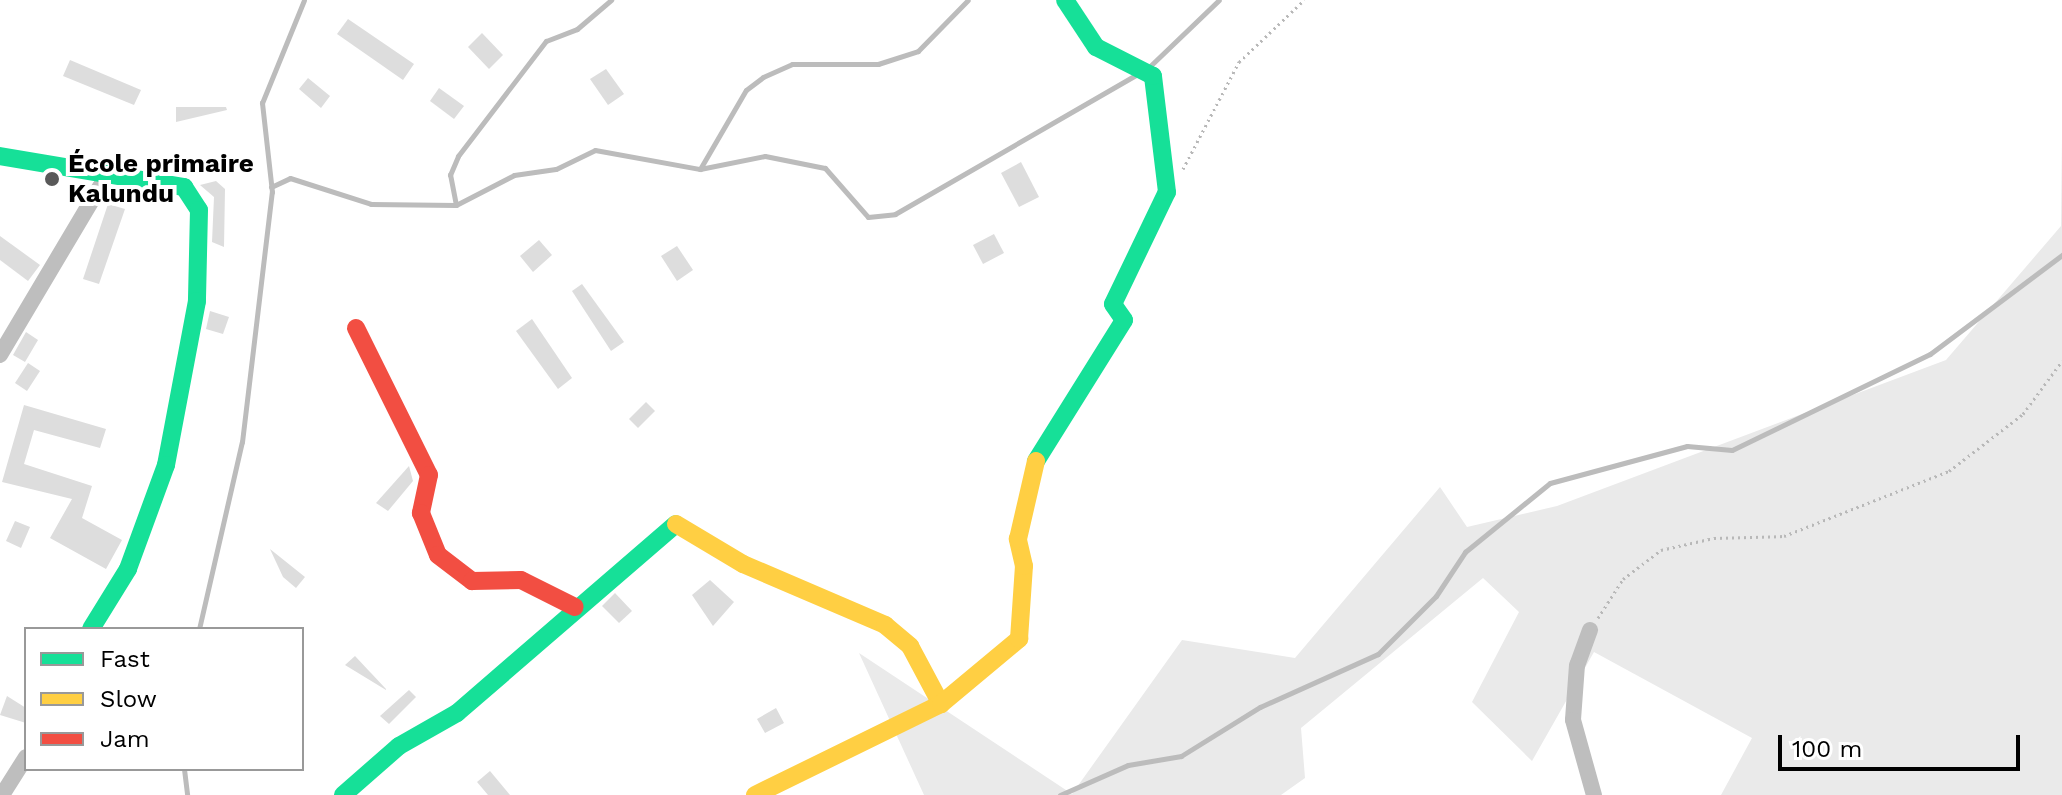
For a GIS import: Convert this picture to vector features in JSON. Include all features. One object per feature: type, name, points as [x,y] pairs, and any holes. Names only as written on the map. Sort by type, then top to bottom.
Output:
[{"type":"street","points":[[755,795],[835,762],[941,704],[1019,639],[1024,566],[1018,539],[1039,447],[1052,440],[1124,320],[1113,304],[1134,248],[1167,192],[1153,76],[1096,47],[1065,0]]},
{"type":"street","points":[[0,156],[184,187],[193,195],[198,273],[158,491],[128,569],[92,627]]},
{"type":"street","points":[[0,355],[107,175]]},
{"type":"street","points":[[356,328],[429,475],[421,513],[438,555],[472,581],[521,580],[575,607]]},
{"type":"street","points":[[343,795],[399,746],[437,730],[673,522],[743,564],[885,625],[910,646],[941,704]]},
{"type":"street","points":[[1590,630],[1577,665],[1573,720],[1594,795]]},
{"type":"street","points":[[2,795],[24,760]]},
{"type":"path","points":[[1167,192],[1198,148],[1239,62],[1304,0]]},
{"type":"path","points":[[1590,630],[1623,579],[1661,550],[1714,538],[1784,536],[1949,471],[2023,414],[2062,361]]},
{"type":"shaded area","points":[[2062,136],[2062,795],[1721,795],[1752,738],[1594,652],[1532,761],[1472,702],[1519,612],[1483,578],[1301,728],[1305,778],[1281,795],[924,795],[859,653],[1072,794],[1182,640],[1295,658],[1440,487],[1467,527],[1557,506],[1946,360],[2061,226]]},
{"type":"building","points":[[348,19],[414,64],[403,80],[337,34]]},
{"type":"building","points":[[482,33],[503,55],[489,69],[468,47]]},
{"type":"building","points":[[70,60],[141,90],[134,105],[63,76]]},
{"type":"building","points":[[606,69],[624,94],[608,105],[590,79]]},
{"type":"building","points":[[308,78],[330,96],[321,108],[299,89]]},
{"type":"building","points":[[439,88],[464,106],[454,119],[430,101]]},
{"type":"building","points":[[176,107],[226,107],[227,110],[176,122]]},
{"type":"building","points":[[1021,162],[1039,197],[1019,207],[1001,173]]},
{"type":"building","points":[[216,181],[225,189],[224,247],[212,242],[214,197],[200,185]]},
{"type":"building","points":[[108,204],[125,209],[99,284],[83,279]]},
{"type":"building","points":[[994,234],[1004,253],[983,264],[973,245]]},
{"type":"building","points":[[0,236],[40,265],[28,281],[0,260]]},
{"type":"building","points":[[539,240],[552,255],[533,272],[520,256]]},
{"type":"building","points":[[677,246],[693,270],[677,281],[661,256]]},
{"type":"building","points":[[582,284],[624,342],[611,351],[572,291]]},
{"type":"building","points":[[210,311],[229,317],[223,334],[206,329]]},
{"type":"building","points":[[532,319],[572,378],[558,389],[516,331]]},
{"type":"building","points":[[26,332],[38,340],[25,362],[13,355]]},
{"type":"building","points":[[28,363],[40,371],[27,391],[15,383]]},
{"type":"building","points":[[646,402],[655,411],[638,428],[629,419]]},
{"type":"building","points":[[24,405],[106,429],[100,448],[34,430],[24,464],[92,486],[82,518],[122,540],[106,569],[50,538],[72,499],[2,482]]},
{"type":"building","points":[[409,466],[413,481],[388,511],[376,503]]},
{"type":"building","points":[[15,521],[30,527],[21,548],[6,541]]},
{"type":"building","points":[[270,549],[305,577],[296,588],[283,577]]},
{"type":"building","points":[[710,580],[734,602],[713,626],[692,595]]},
{"type":"building","points":[[615,593],[632,611],[619,623],[602,606]]},
{"type":"building","points":[[355,656],[386,689],[386,690],[345,665]]},
{"type":"building","points":[[409,690],[416,697],[389,724],[380,716]]},
{"type":"building","points":[[7,696],[24,707],[24,722],[0,715]]},
{"type":"building","points":[[776,708],[784,723],[765,733],[757,719]]},
{"type":"building","points":[[490,771],[510,795],[488,795],[477,782]]},
{"type":"waterway","points":[[199,627],[242,442],[272,192],[262,103],[304,0]]},
{"type":"waterway","points":[[456,205],[450,175],[458,156],[546,41],[577,29],[611,0]]},
{"type":"waterway","points":[[700,169],[746,90],[763,77],[792,64],[878,64],[918,51],[968,0]]},
{"type":"waterway","points":[[1148,68],[1219,0]]},
{"type":"waterway","points":[[271,187],[290,178],[371,204],[456,205],[514,175],[556,169],[595,150],[700,169],[765,156],[825,168],[868,217],[895,214],[1136,75]]},
{"type":"waterway","points":[[1060,795],[1128,765],[1181,756],[1260,707],[1378,654],[1436,596],[1465,552],[1550,483],[1687,446],[1732,450],[1930,354],[2062,255]]},
{"type":"waterway","points":[[184,771],[187,795]]},
{"type":"traffic: fast","points":[[1036,461],[1124,320],[1113,304],[1167,192],[1153,76],[1096,47],[1065,0]]},
{"type":"traffic: fast","points":[[0,156],[184,187],[199,210],[197,301],[166,465],[128,569],[92,627]]},
{"type":"traffic: fast","points":[[343,795],[399,746],[457,713],[676,524]]},
{"type":"traffic: slow","points":[[755,795],[941,704],[1019,639],[1024,566],[1018,539],[1036,461]]},
{"type":"traffic: slow","points":[[676,524],[743,564],[885,625],[910,646],[941,704]]},
{"type":"traffic: jam","points":[[356,328],[429,475],[421,513],[438,555],[472,581],[521,580],[575,607]]},
{"type":"place","name":"École primaire Kalundu","points":[[52,179]]}]
